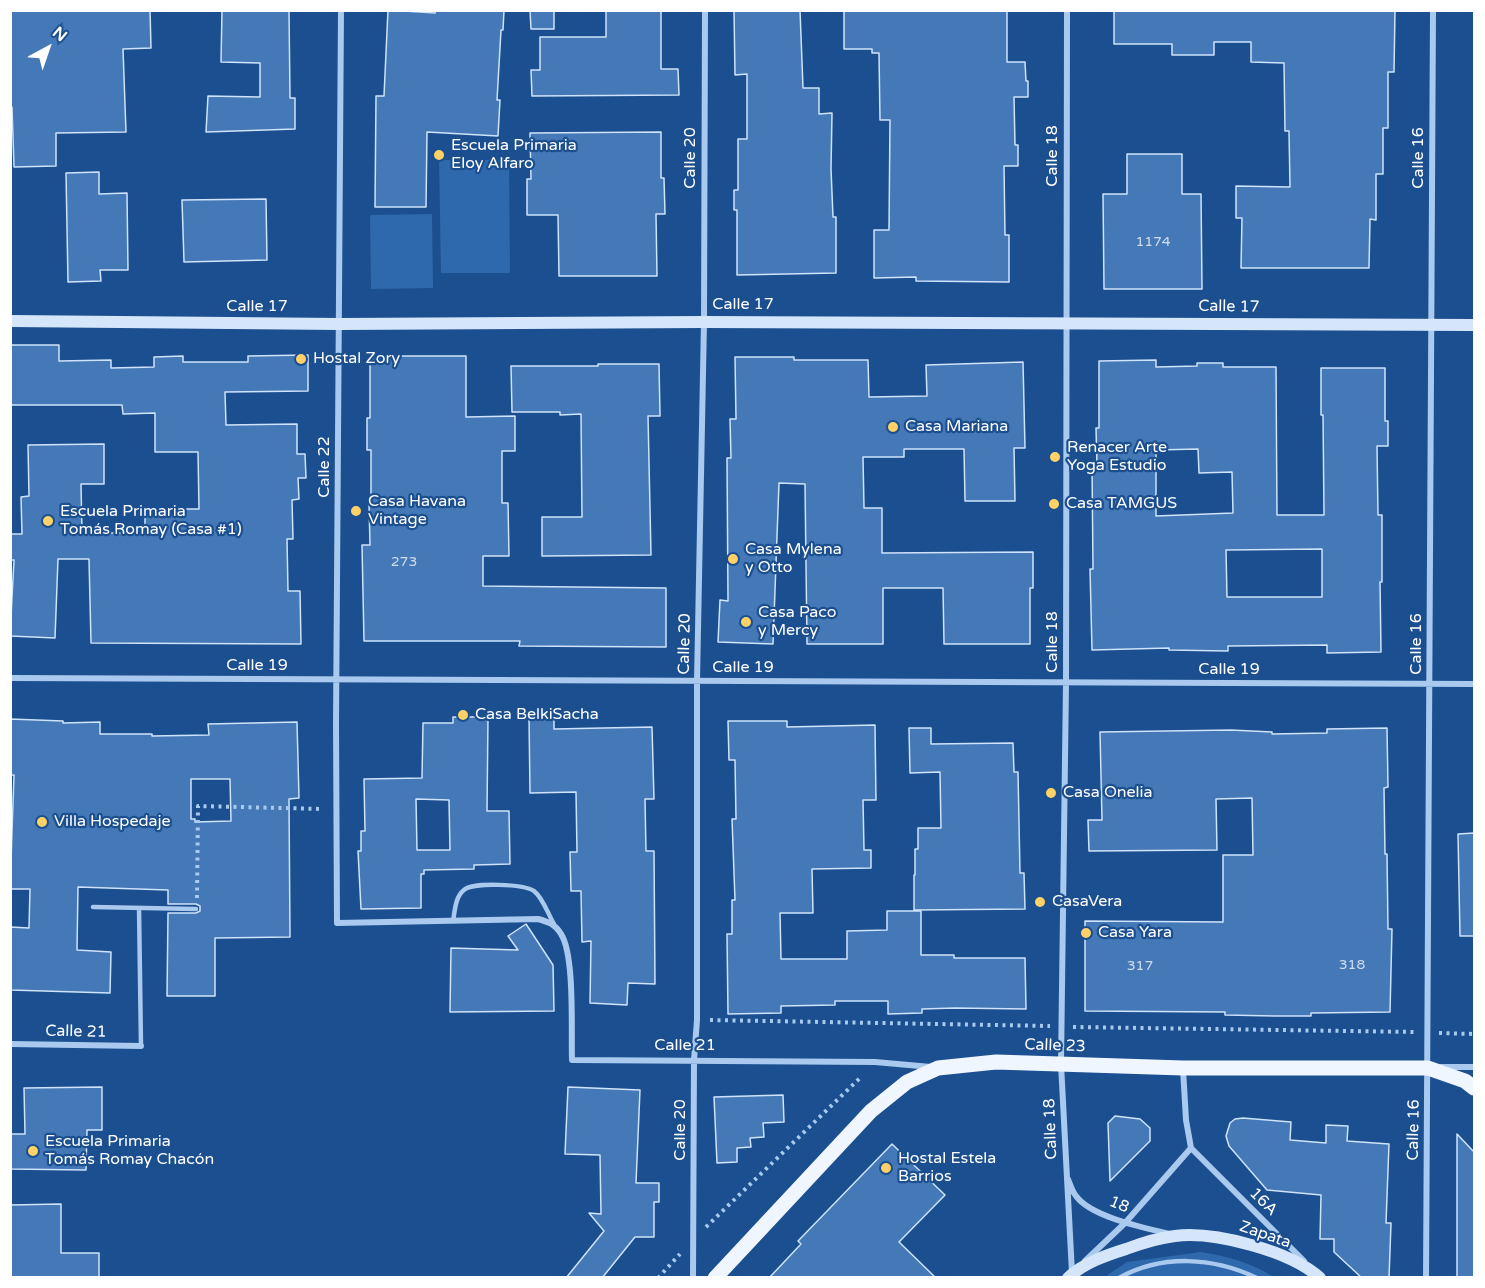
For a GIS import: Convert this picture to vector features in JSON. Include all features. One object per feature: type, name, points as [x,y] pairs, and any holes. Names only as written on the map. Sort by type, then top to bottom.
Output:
[{"type":"main road","name":"Calle 23","points":[[715,1278],[871,1111],[907,1082],[938,1068],[996,1062],[1183,1068],[1428,1068],[1465,1081],[1474,1088]]},
{"type":"street","name":"Calle 22","points":[[341,10],[337,923],[453,921]]},
{"type":"street","name":"Calle 20","points":[[693,1278],[694,1060],[697,1020],[698,681],[704,322],[705,10]]},
{"type":"street","name":"Calle 18","points":[[1067,10],[1066,682],[1061,1064],[1070,1276]]},
{"type":"street","name":"Calle 16","points":[[1426,1278],[1433,10]]},
{"type":"street","name":"Calle 17","points":[[10,321],[339,324],[1067,322],[1474,325]]},
{"type":"street","name":"Calle 19","points":[[10,678],[1474,684]]},
{"type":"street","points":[[453,921],[538,919],[554,924]]},
{"type":"street","name":"Calle 21","points":[[554,924],[562,935],[569,954],[572,1060],[875,1062],[938,1068]]},
{"type":"street","name":"Calle 21","points":[[10,1044],[141,1046]]},
{"type":"street","points":[[1428,1068],[1474,1067]]},
{"type":"street","points":[[1070,1276],[1125,1223],[1191,1148],[1186,1120],[1183,1068]]},
{"type":"street","name":"16A","points":[[1191,1148],[1318,1276]]},
{"type":"street","name":"18","points":[[1066,1175],[1076,1196],[1085,1205],[1125,1223],[1177,1236]]},
{"type":"street","points":[[1070,1276],[1107,1255],[1143,1242],[1177,1236]]},
{"type":"street","name":"Zapata","points":[[1177,1236],[1196,1236],[1251,1244],[1289,1260],[1318,1276]]},
{"type":"lane","name":"Calle 21","points":[[453,921],[458,895],[465,888],[474,885],[524,887],[534,891],[554,924]]},
{"type":"lane","points":[[93,907],[196,909]]},
{"type":"lane","points":[[139,908],[141,1046]]},
{"type":"lane","points":[[1119,1278],[1134,1269],[1169,1262],[1198,1260],[1223,1265],[1257,1278]]},
{"type":"path","points":[[196,909],[198,806],[336,809]]},
{"type":"path","points":[[697,1020],[1474,1034]]},
{"type":"path","points":[[658,1278],[693,1240],[875,1062]]},
{"type":"shaded area","points":[[439,160],[509,160],[510,273],[441,273]]},
{"type":"shaded area","points":[[432,214],[433,288],[371,289],[370,215]]},
{"type":"shaded area","points":[[1201,1252],[1239,1261],[1274,1277],[1103,1278],[1127,1262]]},
{"type":"building","points":[[10,10],[150,10],[151,48],[123,49],[126,132],[56,133],[56,166],[14,167],[12,107],[10,107]]},
{"type":"building","points":[[222,10],[289,10],[290,98],[295,98],[295,129],[206,132],[208,96],[260,97],[260,63],[221,62]]},
{"type":"building","points":[[388,10],[435,13],[436,10],[504,10],[497,100],[500,100],[498,136],[427,132],[426,207],[375,207],[376,96],[384,96]]},
{"type":"building","points":[[530,10],[554,10],[554,29],[531,29]]},
{"type":"building","points":[[606,10],[661,10],[661,69],[678,69],[679,95],[532,96],[531,70],[540,70],[540,37],[606,37]]},
{"type":"building","points":[[734,10],[800,10],[803,88],[819,88],[819,114],[832,113],[831,169],[833,217],[836,217],[836,273],[737,275],[737,210],[734,210],[734,190],[738,190],[738,139],[747,139],[747,74],[735,75]]},
{"type":"building","points":[[844,10],[1007,10],[1007,62],[1025,62],[1026,81],[1028,81],[1028,97],[1014,97],[1018,166],[1004,166],[1005,235],[1009,235],[1009,282],[916,281],[916,277],[874,278],[874,230],[889,230],[890,120],[880,120],[879,53],[872,53],[872,49],[844,49]]},
{"type":"building","points":[[1114,10],[1395,10],[1394,72],[1388,72],[1388,128],[1383,128],[1383,174],[1376,174],[1376,220],[1370,219],[1369,268],[1241,268],[1242,218],[1236,218],[1236,186],[1290,187],[1289,131],[1285,131],[1284,63],[1251,62],[1251,42],[1214,42],[1214,55],[1172,55],[1172,44],[1114,44]]},
{"type":"building","points":[[661,132],[661,178],[664,178],[665,214],[656,214],[657,276],[559,276],[558,215],[527,215],[527,179],[531,179],[530,133]]},
{"type":"building","points":[[1127,154],[1182,154],[1182,194],[1201,194],[1202,289],[1104,289],[1103,194],[1127,194]]},
{"type":"building","points":[[99,172],[99,194],[127,193],[128,270],[100,270],[101,281],[68,282],[66,173]]},
{"type":"building","points":[[266,199],[267,260],[184,262],[182,200]]},
{"type":"building","points":[[10,345],[59,345],[59,361],[111,360],[111,368],[154,367],[154,357],[183,356],[183,362],[248,362],[248,356],[308,355],[308,391],[225,392],[226,425],[297,424],[297,454],[305,454],[306,478],[298,478],[299,499],[292,500],[293,539],[287,539],[288,591],[300,591],[301,644],[91,643],[89,559],[58,559],[55,638],[10,636],[14,560],[10,560],[10,534],[22,534],[21,497],[29,496],[28,445],[104,444],[104,484],[81,484],[82,533],[145,533],[145,509],[199,509],[198,452],[155,452],[155,413],[123,414],[122,405],[10,405]]},
{"type":"building","points":[[370,356],[466,356],[466,417],[515,416],[515,451],[502,451],[502,503],[508,503],[509,556],[483,556],[483,586],[666,588],[666,647],[519,646],[520,641],[364,641],[362,545],[370,545],[369,504],[371,504],[371,450],[367,450],[367,418],[370,418]]},
{"type":"building","points":[[735,357],[868,360],[869,397],[927,396],[926,365],[1023,362],[1025,448],[1014,448],[1015,501],[965,501],[964,449],[904,449],[904,457],[863,457],[864,508],[882,508],[882,553],[1033,552],[1033,588],[1030,588],[1030,644],[944,644],[943,588],[883,588],[883,644],[807,644],[805,484],[779,483],[773,644],[718,642],[720,600],[728,601],[727,458],[731,458],[730,419],[736,419]]},
{"type":"building","points":[[1156,360],[1156,367],[1223,363],[1223,367],[1276,367],[1277,515],[1324,515],[1321,368],[1385,368],[1385,421],[1388,421],[1388,446],[1377,446],[1378,515],[1382,515],[1381,652],[1327,653],[1327,645],[1228,646],[1228,651],[1169,650],[1169,648],[1092,650],[1090,569],[1093,569],[1092,467],[1097,467],[1099,361]],"holes":[[[1198,449],[1199,473],[1232,472],[1233,513],[1156,516],[1156,450]],[[1322,549],[1322,597],[1227,597],[1226,550]]]},
{"type":"building","points":[[598,364],[659,364],[660,416],[648,416],[651,555],[542,556],[542,517],[582,517],[581,414],[512,412],[511,366],[598,366]]},
{"type":"building","points":[[554,716],[554,729],[652,727],[654,799],[645,799],[646,851],[654,851],[655,984],[628,983],[627,1005],[590,1003],[591,941],[582,942],[581,891],[571,891],[570,852],[577,852],[576,792],[530,793],[529,717]]},
{"type":"building","points":[[453,717],[488,717],[487,811],[509,811],[510,864],[474,865],[474,869],[424,870],[424,874],[421,874],[421,908],[361,909],[358,851],[361,851],[361,831],[365,831],[364,779],[422,778],[423,723],[453,723]],"holes":[[[416,799],[449,800],[450,850],[417,850]]]},
{"type":"building","points":[[10,719],[63,721],[63,723],[100,722],[100,734],[152,734],[152,736],[209,735],[208,724],[297,722],[299,798],[289,799],[290,937],[215,938],[215,996],[167,996],[168,913],[196,913],[200,911],[200,906],[168,904],[168,890],[78,887],[77,950],[111,952],[110,993],[10,990],[10,927],[29,928],[30,889],[10,889],[14,775],[10,775]],"holes":[[[191,779],[230,779],[231,821],[195,822],[195,819],[191,819]]]},
{"type":"building","points":[[728,721],[787,721],[787,727],[875,725],[876,800],[863,800],[864,850],[871,850],[871,868],[812,869],[813,913],[780,913],[781,959],[847,959],[847,931],[887,930],[887,911],[921,911],[921,955],[954,955],[954,958],[1025,958],[1026,1009],[922,1009],[922,1013],[888,1014],[888,1001],[835,1001],[835,1005],[781,1006],[781,1013],[728,1014],[727,934],[732,934],[732,900],[735,900],[732,819],[736,819],[735,760],[729,760]]},
{"type":"building","points":[[909,728],[931,728],[931,744],[1013,743],[1014,772],[1018,772],[1020,873],[1024,873],[1025,909],[914,910],[915,849],[918,849],[918,828],[941,828],[940,772],[910,773]]},
{"type":"building","points":[[1387,728],[1388,787],[1384,788],[1388,929],[1392,929],[1390,1012],[1275,1016],[1225,1015],[1225,1012],[1085,1011],[1085,921],[1223,922],[1223,855],[1253,855],[1252,798],[1216,799],[1217,850],[1089,851],[1088,820],[1102,820],[1100,732],[1231,730],[1272,732],[1272,734],[1327,733],[1327,729]]},
{"type":"building","points":[[1474,833],[1474,936],[1460,936],[1458,834]]},
{"type":"building","points":[[526,924],[553,965],[554,1011],[450,1012],[451,948],[518,950],[508,936]]},
{"type":"building","points":[[102,1087],[102,1130],[87,1130],[86,1170],[10,1169],[10,1134],[25,1134],[24,1088]]},
{"type":"building","points":[[568,1087],[640,1090],[636,1183],[659,1183],[659,1202],[654,1202],[654,1237],[635,1237],[602,1278],[566,1278],[604,1231],[589,1213],[601,1214],[600,1155],[565,1154]]},
{"type":"building","points":[[783,1095],[784,1122],[763,1123],[764,1137],[750,1138],[751,1147],[737,1148],[737,1162],[717,1163],[714,1097]]},
{"type":"building","points":[[1115,1116],[1140,1119],[1150,1128],[1150,1141],[1110,1181],[1108,1123]]},
{"type":"building","points":[[1235,1119],[1291,1122],[1290,1140],[1326,1143],[1326,1125],[1348,1126],[1347,1141],[1389,1144],[1386,1223],[1391,1223],[1389,1278],[1362,1278],[1334,1252],[1334,1239],[1320,1239],[1321,1195],[1267,1190],[1229,1146],[1226,1136],[1230,1123]]},
{"type":"building","points":[[1457,1134],[1474,1152],[1474,1278],[1457,1278]]},
{"type":"building","points":[[892,1144],[945,1195],[899,1242],[936,1278],[769,1278],[801,1244],[798,1241]]},
{"type":"building","points":[[61,1204],[61,1253],[99,1253],[99,1278],[10,1278],[10,1205]]},
{"type":"place","name":"Escuela Primaria Eloy Alfaro","points":[[439,155]]},
{"type":"place","name":"Hostal Zory","points":[[301,359]]},
{"type":"place","name":"Casa Mariana","points":[[893,427]]},
{"type":"place","name":"Renacer Arte Yoga Estudio","points":[[1055,457]]},
{"type":"place","name":"Casa TAMGUS","points":[[1054,504]]},
{"type":"place","name":"Casa Havana Vintage","points":[[356,511]]},
{"type":"place","name":"Escuela Primaria Tomás Romay (Casa #1)","points":[[48,521]]},
{"type":"place","name":"Casa Mylena y Otto","points":[[733,559]]},
{"type":"place","name":"Casa Paco y Mercy","points":[[746,622]]},
{"type":"place","name":"Casa BelkiSacha","points":[[463,715]]},
{"type":"place","name":"Casa Onelia","points":[[1051,793]]},
{"type":"place","name":"Villa Hospedaje","points":[[42,822]]},
{"type":"place","name":"CasaVera","points":[[1040,902]]},
{"type":"place","name":"Casa Yara","points":[[1086,933]]},
{"type":"place","name":"Escuela Primaria Tomás Romay Chacón","points":[[33,1151]]},
{"type":"place","name":"Hostal Estela Barrios","points":[[886,1168]]}]
